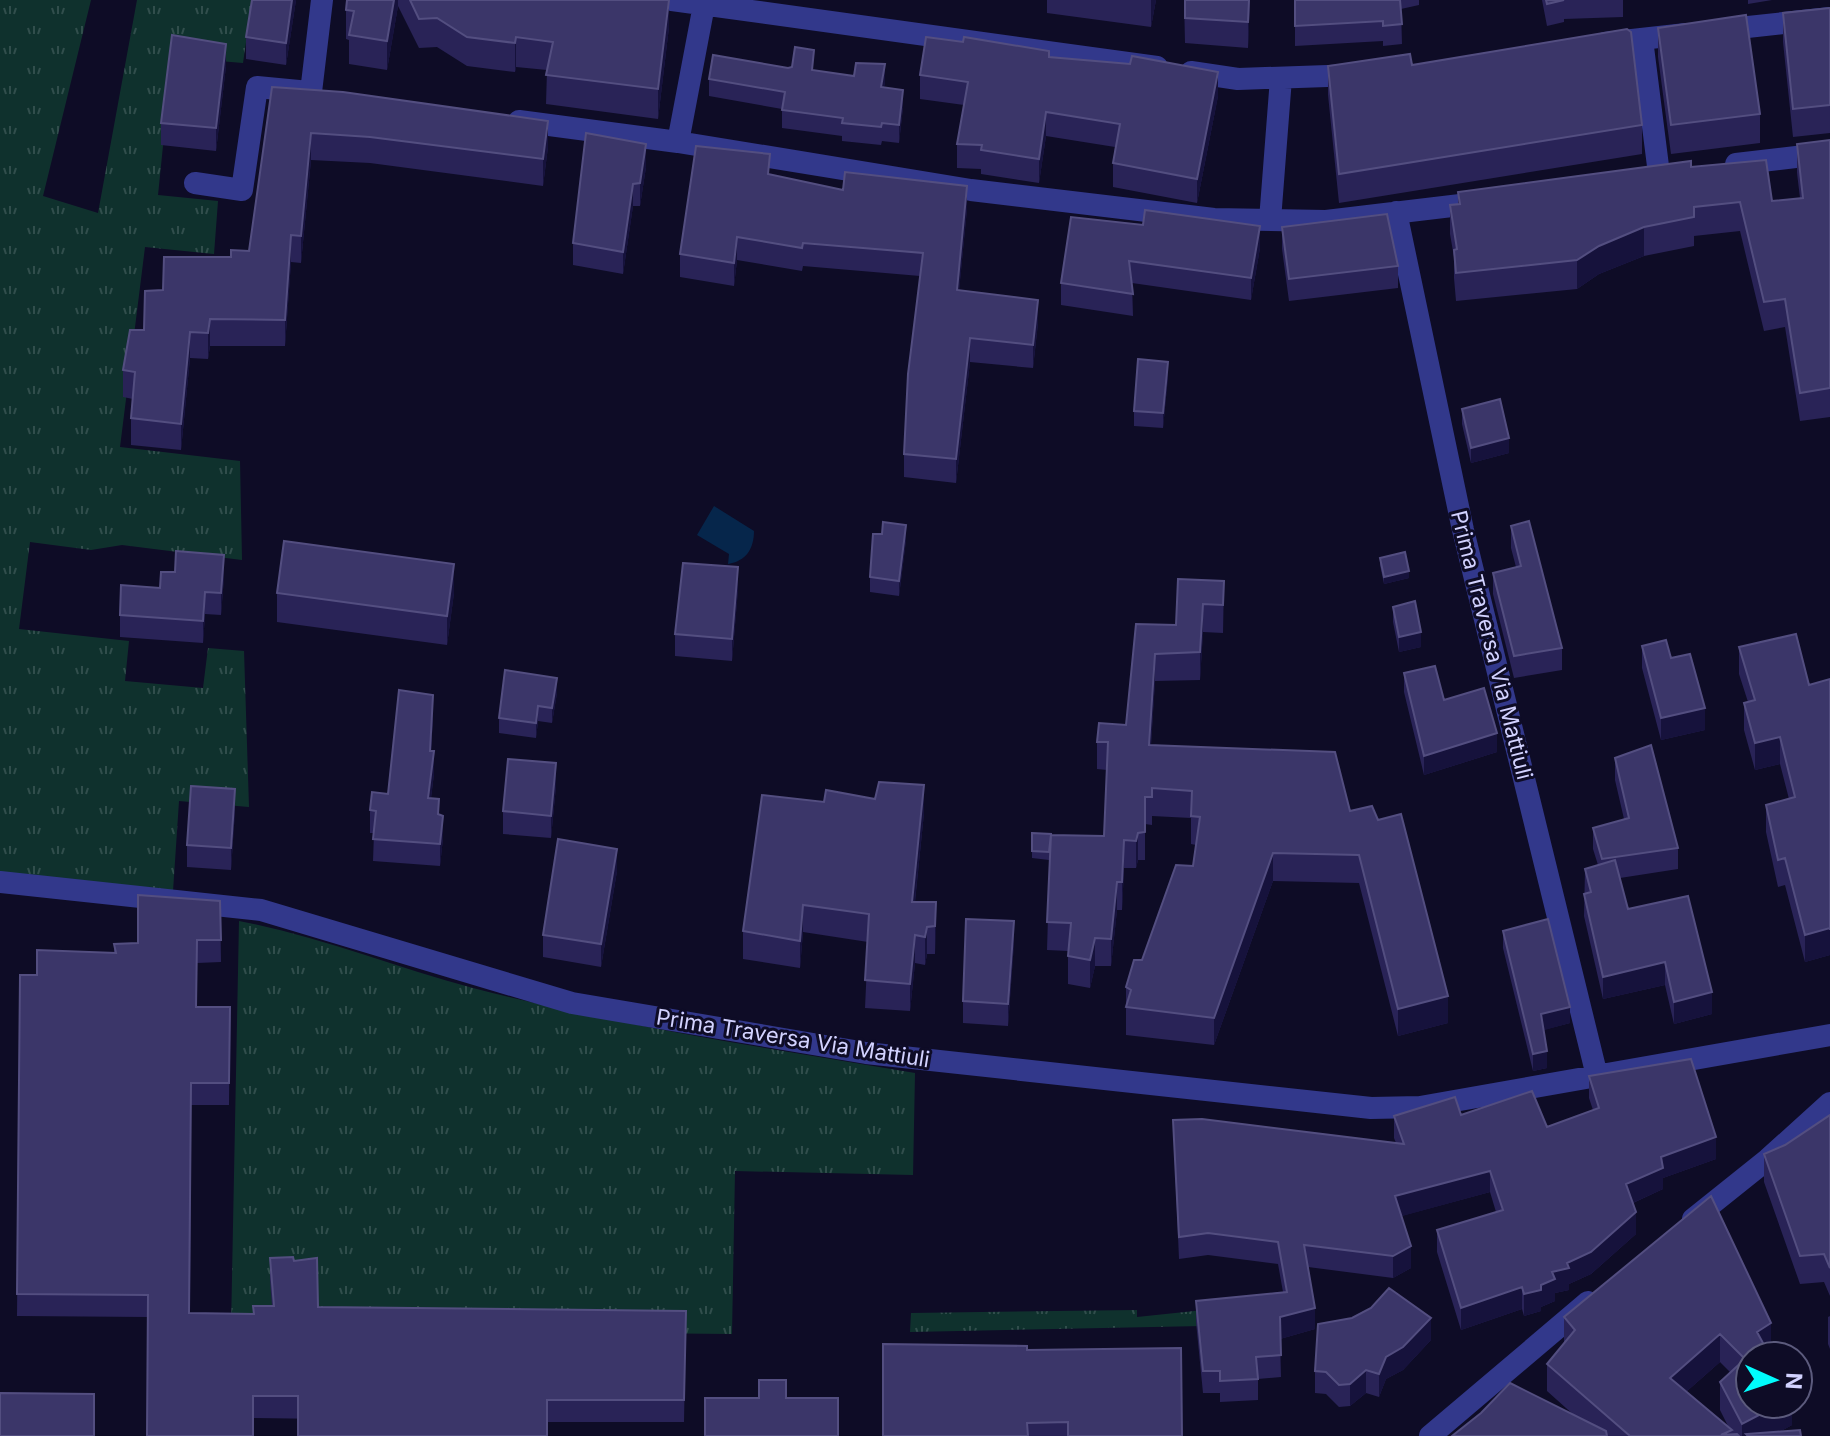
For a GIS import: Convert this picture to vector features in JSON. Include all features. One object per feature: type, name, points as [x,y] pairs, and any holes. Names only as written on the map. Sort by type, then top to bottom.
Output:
[{"type":"street","points":[[195,183],[242,190],[257,87],[319,93],[322,0]]},
{"type":"street","points":[[672,0],[1238,79],[1375,73]]},
{"type":"street","points":[[678,142],[704,5]]},
{"type":"street","points":[[1584,46],[1830,18]]},
{"type":"street","points":[[1642,39],[1659,174]]},
{"type":"street","points":[[1270,220],[1281,78]]},
{"type":"street","points":[[502,119],[678,142],[971,190],[1214,219],[1326,221],[1507,199]]},
{"type":"street","points":[[1721,166],[1830,153]]},
{"type":"street","name":"Prima Traversa Via Mattiuli","points":[[1396,212],[1463,530],[1597,1076]]},
{"type":"street","name":"Prima Traversa Via Mattiuli","points":[[0,882],[261,910],[572,1003],[866,1053],[1371,1108],[1420,1107],[1830,1035]]},
{"type":"street","points":[[1681,1229],[1768,1159],[1830,1103]]},
{"type":"street","points":[[1430,1436],[1606,1288]]},
{"type":"green space","points":[[0,0],[91,0],[43,196],[98,213],[137,0],[252,0],[243,63],[172,57],[158,195],[218,201],[214,254],[145,247],[120,447],[240,461],[242,560],[122,545],[91,550],[30,542],[19,629],[129,641],[125,681],[203,688],[208,648],[244,651],[249,807],[179,801],[173,891],[0,872]]},
{"type":"green space","points":[[239,921],[298,935],[528,1002],[693,1035],[915,1073],[913,1175],[735,1171],[732,1334],[231,1329]]},
{"type":"green space","points":[[1137,1310],[1137,1317],[1204,1310],[1202,1326],[910,1332],[911,1313]]},
{"type":"water","points":[[714,506],[754,531],[748,553],[740,560],[728,564],[729,554],[697,535]]},
{"type":"building","points":[[252,0],[292,0],[286,43],[246,37]]},
{"type":"building","points":[[347,0],[394,0],[387,41],[349,35],[354,11],[346,10]]},
{"type":"building","points":[[410,0],[669,0],[658,89],[546,75],[553,42],[516,37],[515,43],[467,37],[437,18],[419,19]]},
{"type":"building","points":[[1185,0],[1249,0],[1248,22],[1185,18]]},
{"type":"building","points":[[1295,0],[1400,0],[1402,24],[1383,26],[1383,21],[1295,26]]},
{"type":"building","points":[[1830,8],[1830,105],[1793,109],[1783,13]]},
{"type":"building","points":[[1746,15],[1760,114],[1671,125],[1658,28]]},
{"type":"building","points":[[1627,29],[1631,32],[1642,125],[1339,174],[1328,66],[1410,54],[1412,65]]},
{"type":"building","points":[[172,35],[226,44],[216,128],[161,123]]},
{"type":"building","points":[[926,37],[963,42],[964,37],[1049,51],[1049,57],[1130,64],[1132,56],[1218,72],[1197,179],[1113,163],[1120,124],[1046,112],[1039,159],[981,150],[982,145],[957,144],[968,82],[920,75]]},
{"type":"building","points":[[795,47],[814,50],[812,70],[854,76],[856,63],[885,64],[881,87],[903,90],[899,125],[882,123],[881,127],[842,123],[843,118],[782,110],[785,92],[709,79],[713,55],[788,68],[792,67]]},
{"type":"building","points":[[272,87],[343,92],[548,121],[543,159],[370,137],[311,133],[301,236],[291,235],[285,320],[210,319],[208,333],[190,332],[181,424],[131,418],[135,372],[123,370],[130,330],[144,330],[145,291],[163,290],[164,257],[231,257],[231,250],[249,251]]},
{"type":"building","points":[[586,133],[646,144],[640,183],[633,184],[623,252],[573,243]]},
{"type":"building","points":[[1830,140],[1830,388],[1800,393],[1785,299],[1764,302],[1740,202],[1694,207],[1694,217],[1644,227],[1599,246],[1577,260],[1456,273],[1454,250],[1457,249],[1450,205],[1460,204],[1458,192],[1691,161],[1691,167],[1766,160],[1772,201],[1803,198],[1797,144]]},
{"type":"building","points":[[696,146],[770,154],[768,174],[843,190],[845,172],[967,186],[957,290],[1038,300],[1033,345],[970,338],[956,459],[904,454],[908,374],[923,253],[803,243],[802,248],[737,237],[734,263],[680,254]]},
{"type":"building","points":[[1145,210],[1260,226],[1251,278],[1129,261],[1133,294],[1061,283],[1071,217],[1143,225]]},
{"type":"building","points":[[1387,214],[1398,266],[1289,279],[1282,227]]},
{"type":"building","points":[[1138,359],[1168,362],[1163,413],[1134,411]]},
{"type":"building","points":[[1500,399],[1509,438],[1471,448],[1462,409]]},
{"type":"building","points":[[1529,521],[1562,648],[1514,656],[1493,573],[1521,566],[1511,526]]},
{"type":"building","points":[[883,522],[906,525],[899,581],[870,577],[873,534],[882,534]]},
{"type":"building","points":[[284,541],[454,564],[447,616],[277,593]]},
{"type":"building","points":[[176,551],[224,555],[221,593],[205,592],[203,621],[120,615],[121,585],[160,588],[161,572],[175,572]]},
{"type":"building","points":[[1405,552],[1409,571],[1384,577],[1380,558]]},
{"type":"building","points":[[683,563],[738,567],[732,639],[675,634]]},
{"type":"building","points":[[1178,579],[1224,581],[1223,605],[1203,604],[1200,652],[1155,654],[1149,745],[1335,752],[1350,811],[1372,806],[1378,820],[1401,814],[1448,996],[1398,1009],[1359,855],[1273,853],[1214,1018],[1126,1007],[1131,990],[1126,987],[1134,960],[1142,960],[1176,865],[1193,866],[1200,817],[1191,816],[1192,791],[1152,788],[1152,797],[1145,797],[1145,832],[1138,833],[1136,841],[1124,840],[1122,882],[1117,882],[1111,939],[1095,938],[1090,960],[1068,956],[1071,923],[1047,922],[1051,835],[1104,836],[1108,742],[1097,742],[1099,723],[1126,725],[1136,624],[1176,625]]},
{"type":"building","points":[[1415,601],[1421,632],[1399,637],[1393,607]]},
{"type":"building","points":[[1796,634],[1809,685],[1830,679],[1830,928],[1805,935],[1785,858],[1778,860],[1766,805],[1795,797],[1780,737],[1755,743],[1744,703],[1755,700],[1739,647]]},
{"type":"building","points":[[1666,640],[1671,658],[1690,654],[1705,708],[1661,718],[1642,646]]},
{"type":"building","points":[[1435,666],[1444,700],[1484,688],[1497,733],[1424,756],[1404,673]]},
{"type":"building","points":[[505,670],[557,678],[552,708],[538,706],[536,723],[499,718]]},
{"type":"building","points":[[399,690],[433,695],[430,751],[434,751],[428,798],[439,799],[438,814],[443,816],[440,844],[373,839],[376,811],[370,810],[372,792],[388,794]]},
{"type":"building","points":[[1651,745],[1678,848],[1602,859],[1593,828],[1629,818],[1615,758]]},
{"type":"building","points":[[508,759],[556,763],[551,816],[503,811]]},
{"type":"building","points":[[879,782],[924,785],[912,902],[936,902],[935,926],[927,927],[925,937],[915,935],[910,984],[865,980],[869,914],[803,905],[800,941],[743,931],[762,795],[824,802],[826,790],[875,799]]},
{"type":"building","points":[[191,786],[235,789],[231,848],[187,845]]},
{"type":"building","points":[[1032,833],[1051,834],[1049,852],[1032,851]]},
{"type":"building","points":[[558,839],[617,849],[601,944],[543,935]]},
{"type":"building","points":[[1615,860],[1628,909],[1688,896],[1712,992],[1674,1002],[1665,962],[1603,977],[1584,894],[1591,892],[1585,869]]},
{"type":"building","points":[[138,895],[220,901],[221,940],[197,940],[196,1007],[230,1007],[229,1083],[191,1083],[189,1313],[254,1314],[253,1306],[274,1306],[270,1258],[293,1257],[294,1261],[317,1258],[318,1307],[686,1311],[684,1400],[547,1400],[547,1436],[298,1436],[298,1396],[253,1396],[253,1436],[147,1436],[148,1295],[17,1294],[20,975],[37,975],[37,950],[116,953],[114,944],[138,943]]},
{"type":"building","points":[[966,919],[1014,921],[1008,1004],[963,1001]]},
{"type":"building","points":[[1548,919],[1570,1007],[1541,1014],[1547,1051],[1533,1054],[1503,931]]},
{"type":"building","points":[[1691,1059],[1716,1137],[1661,1157],[1663,1168],[1626,1184],[1636,1212],[1591,1252],[1567,1263],[1569,1268],[1552,1272],[1555,1279],[1541,1285],[1541,1290],[1524,1294],[1522,1287],[1461,1308],[1437,1230],[1503,1210],[1490,1171],[1395,1196],[1411,1246],[1393,1256],[1304,1245],[1315,1308],[1280,1317],[1281,1355],[1256,1357],[1258,1379],[1220,1381],[1220,1371],[1203,1371],[1196,1301],[1287,1292],[1278,1242],[1208,1233],[1179,1237],[1173,1120],[1202,1119],[1404,1144],[1394,1116],[1455,1097],[1461,1115],[1532,1091],[1547,1127],[1599,1108],[1589,1076]]},
{"type":"building","points":[[1830,1115],[1830,1268],[1824,1254],[1800,1256],[1764,1154],[1785,1145]]},
{"type":"building","points":[[1711,1196],[1771,1323],[1757,1332],[1761,1340],[1734,1340],[1734,1348],[1720,1334],[1670,1378],[1732,1430],[1721,1435],[1739,1436],[1630,1436],[1547,1364],[1575,1330],[1564,1317]]},
{"type":"building","points":[[1389,1288],[1431,1318],[1403,1347],[1386,1357],[1379,1374],[1366,1370],[1350,1384],[1339,1385],[1326,1372],[1315,1371],[1318,1324],[1352,1318],[1371,1308]]},
{"type":"building","points":[[883,1344],[1027,1346],[1027,1350],[1181,1348],[1182,1436],[1068,1436],[1068,1422],[1027,1423],[1028,1436],[883,1436]]},
{"type":"building","points":[[1734,1369],[1734,1409],[1720,1382]]},
{"type":"building","points":[[759,1380],[786,1380],[786,1398],[838,1398],[838,1436],[705,1436],[705,1398],[759,1398]]},
{"type":"building","points":[[1510,1383],[1606,1431],[1607,1436],[1452,1436],[1481,1413]]},
{"type":"building","points":[[0,1393],[94,1394],[94,1436],[0,1436]]},
{"type":"building","points":[[1800,1430],[1801,1436],[1746,1434]]}]
